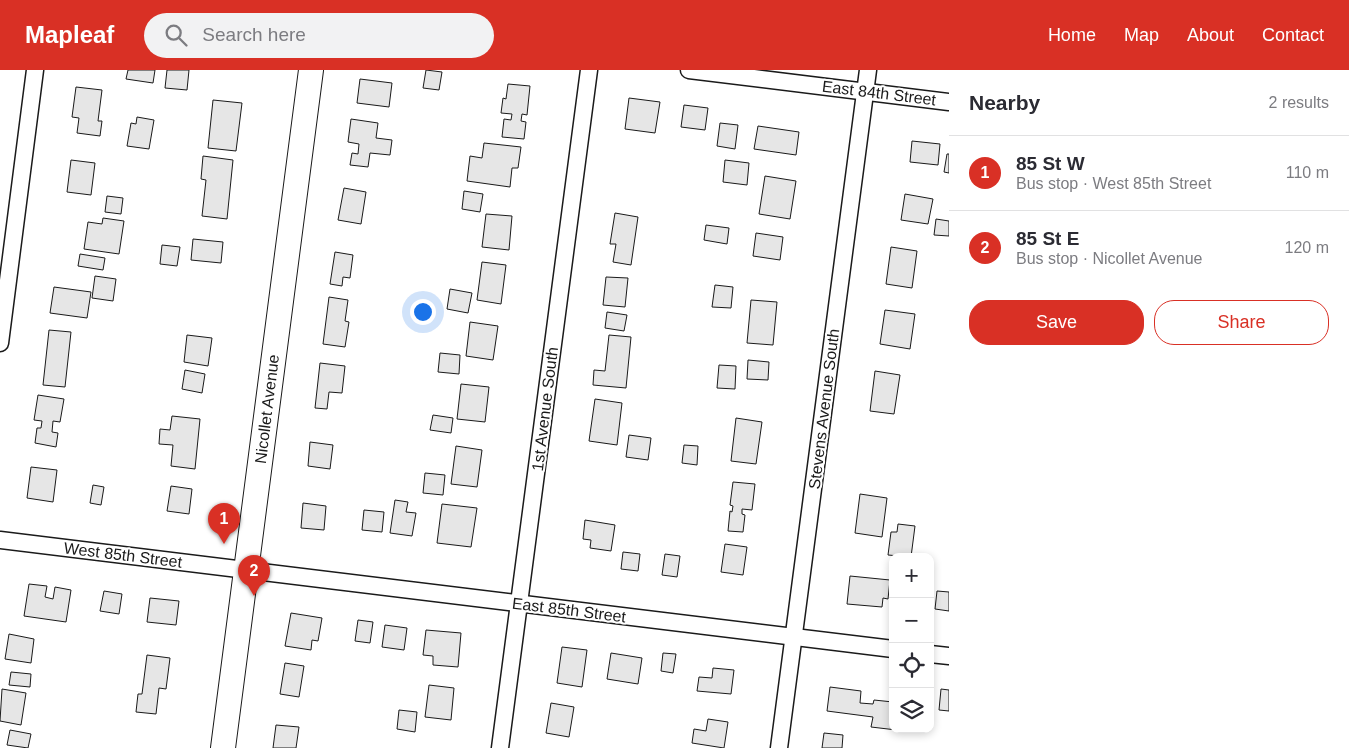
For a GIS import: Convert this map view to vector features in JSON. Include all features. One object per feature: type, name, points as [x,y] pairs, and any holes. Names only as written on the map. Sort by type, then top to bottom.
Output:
[{"type":"main road","name":"Nicollet Avenue","points":[[223,748],[311,70]]},
{"type":"street","points":[[0,343],[35,70]]},
{"type":"street","name":"1st Avenue South","points":[[500,748],[589,70]]},
{"type":"street","name":"East 84th Street","points":[[689,70],[949,102]]},
{"type":"street","name":"Stevens Avenue South","points":[[779,748],[868,70]]},
{"type":"street","name":"West 85th Street","points":[[0,540],[246,571]]},
{"type":"street","name":"East 85th Street","points":[[246,571],[889,649]]},
{"type":"street","points":[[934,654],[949,656]]},
{"type":"building","points":[[128,70],[155,70],[153,83],[126,79]]},
{"type":"building","points":[[167,70],[189,70],[187,90],[165,88]]},
{"type":"building","points":[[426,70],[442,72],[439,90],[423,88]]},
{"type":"building","points":[[360,79],[392,83],[389,107],[357,103]]},
{"type":"building","points":[[508,84],[530,86],[527,115],[522,114],[521,121],[526,122],[524,139],[502,137],[504,119],[511,120],[512,114],[501,113],[503,98],[506,99]]},
{"type":"building","points":[[76,87],[102,90],[98,121],[102,121],[100,136],[77,133],[79,118],[72,117]]},
{"type":"building","points":[[629,98],[660,102],[655,133],[625,129]]},
{"type":"building","points":[[213,100],[242,103],[236,151],[208,148]]},
{"type":"building","points":[[684,105],[708,108],[705,130],[681,127]]},
{"type":"building","points":[[137,117],[154,120],[149,149],[127,146],[131,123],[136,124]]},
{"type":"building","points":[[351,119],[378,123],[376,138],[392,140],[390,155],[370,153],[368,167],[350,165],[352,153],[358,154],[359,144],[348,142]]},
{"type":"building","points":[[720,123],[738,125],[735,149],[717,146]]},
{"type":"building","points":[[758,126],[799,132],[796,155],[754,149]]},
{"type":"building","points":[[912,141],[940,144],[938,165],[910,162]]},
{"type":"building","points":[[484,143],[521,147],[518,168],[512,168],[510,187],[467,181],[470,156],[482,158]]},
{"type":"building","points":[[947,154],[949,154],[949,173],[944,172]]},
{"type":"building","points":[[203,156],[233,160],[227,219],[202,216],[206,180],[201,179]]},
{"type":"building","points":[[71,160],[95,163],[91,195],[67,192]]},
{"type":"building","points":[[725,160],[749,163],[747,185],[723,182]]},
{"type":"building","points":[[765,176],[796,181],[790,219],[759,214]]},
{"type":"building","points":[[344,188],[366,192],[361,224],[338,220]]},
{"type":"building","points":[[464,191],[483,194],[480,212],[462,209]]},
{"type":"building","points":[[905,194],[933,199],[928,224],[901,220]]},
{"type":"building","points":[[107,196],[123,198],[121,214],[105,212]]},
{"type":"building","points":[[615,213],[638,217],[631,265],[613,262],[616,244],[610,244]]},
{"type":"building","points":[[486,214],[512,216],[509,250],[482,247]]},
{"type":"building","points":[[103,218],[124,221],[119,254],[84,249],[88,222],[102,224]]},
{"type":"building","points":[[936,219],[949,221],[949,236],[934,235]]},
{"type":"building","points":[[706,225],[729,228],[727,244],[704,240]]},
{"type":"building","points":[[756,233],[783,237],[780,260],[753,256]]},
{"type":"building","points":[[193,239],[223,242],[221,263],[191,260]]},
{"type":"building","points":[[162,245],[180,247],[177,266],[160,264]]},
{"type":"building","points":[[891,247],[917,251],[912,288],[886,284]]},
{"type":"building","points":[[335,252],[353,255],[350,278],[343,277],[342,286],[330,284]]},
{"type":"building","points":[[80,254],[105,258],[103,270],[78,266]]},
{"type":"building","points":[[482,262],[506,265],[501,304],[477,300]]},
{"type":"building","points":[[95,276],[116,279],[113,301],[92,298]]},
{"type":"building","points":[[606,277],[628,278],[625,307],[603,305]]},
{"type":"building","points":[[715,285],[733,287],[731,308],[712,307]]},
{"type":"building","points":[[54,287],[91,292],[87,318],[50,313]]},
{"type":"building","points":[[450,289],[472,293],[468,313],[447,309]]},
{"type":"building","points":[[329,297],[348,300],[345,321],[349,322],[345,347],[323,344]]},
{"type":"building","points":[[751,300],[777,302],[773,345],[747,343]]},
{"type":"building","points":[[885,310],[915,314],[910,349],[880,344]]},
{"type":"building","points":[[607,312],[627,315],[624,331],[605,328]]},
{"type":"building","points":[[470,322],[498,326],[493,360],[466,356]]},
{"type":"building","points":[[49,330],[71,332],[65,387],[43,385]]},
{"type":"building","points":[[187,335],[212,338],[208,366],[184,362]]},
{"type":"building","points":[[609,335],[631,337],[626,388],[593,385],[594,370],[605,371]]},
{"type":"building","points":[[440,353],[460,355],[459,374],[438,372]]},
{"type":"building","points":[[748,360],[769,362],[768,380],[747,379]]},
{"type":"building","points":[[320,363],[345,366],[342,393],[329,392],[327,409],[315,408]]},
{"type":"building","points":[[719,365],[736,366],[735,389],[717,388]]},
{"type":"building","points":[[185,370],[205,374],[202,393],[182,389]]},
{"type":"building","points":[[875,371],[900,375],[894,414],[870,411]]},
{"type":"building","points":[[461,384],[489,387],[485,422],[457,419]]},
{"type":"building","points":[[38,395],[64,399],[60,422],[53,421],[52,432],[58,433],[56,447],[35,443],[37,428],[41,428],[42,421],[34,420]]},
{"type":"building","points":[[595,399],[622,403],[617,445],[589,441]]},
{"type":"building","points":[[433,415],[453,418],[451,433],[430,430]]},
{"type":"building","points":[[172,416],[200,419],[195,469],[171,466],[173,445],[159,444],[160,429],[170,430]]},
{"type":"building","points":[[736,418],[762,422],[756,464],[731,461]]},
{"type":"building","points":[[629,435],[651,438],[648,460],[626,457]]},
{"type":"building","points":[[310,442],[333,445],[330,469],[308,466]]},
{"type":"building","points":[[684,445],[698,446],[697,465],[682,463]]},
{"type":"building","points":[[456,446],[482,450],[477,487],[451,484]]},
{"type":"building","points":[[31,467],[57,470],[53,502],[27,498]]},
{"type":"building","points":[[425,473],[445,475],[443,495],[423,493]]},
{"type":"building","points":[[733,482],[755,484],[752,510],[742,509],[742,514],[745,515],[743,532],[728,531],[730,511],[732,512],[733,506],[730,505]]},
{"type":"building","points":[[93,485],[104,487],[101,505],[90,503]]},
{"type":"building","points":[[171,486],[192,489],[189,514],[167,511]]},
{"type":"building","points":[[860,494],[887,498],[882,537],[855,533]]},
{"type":"building","points":[[395,500],[408,502],[406,512],[416,513],[412,536],[390,533]]},
{"type":"building","points":[[303,503],[326,506],[324,530],[301,528]]},
{"type":"building","points":[[442,504],[477,508],[471,547],[437,543]]},
{"type":"building","points":[[364,510],[384,512],[382,532],[362,530]]},
{"type":"building","points":[[585,520],[615,525],[611,551],[590,548],[591,540],[583,539]]},
{"type":"building","points":[[898,524],[915,526],[912,553],[889,553],[888,555],[891,532],[897,532]]},
{"type":"building","points":[[725,544],[747,547],[743,575],[721,572]]},
{"type":"building","points":[[623,552],[640,554],[638,571],[621,569]]},
{"type":"building","points":[[665,554],[680,556],[677,577],[662,575]]},
{"type":"building","points":[[850,576],[889,580],[888,599],[883,598],[882,607],[847,604]]},
{"type":"building","points":[[29,584],[47,586],[45,597],[53,599],[55,587],[71,590],[66,622],[24,616]]},
{"type":"building","points":[[104,591],[122,594],[119,614],[100,611]]},
{"type":"building","points":[[937,591],[949,592],[949,611],[935,609]]},
{"type":"building","points":[[150,598],[179,601],[176,625],[147,622]]},
{"type":"building","points":[[291,613],[322,618],[318,641],[312,640],[311,650],[285,646]]},
{"type":"building","points":[[358,620],[373,622],[370,643],[355,641]]},
{"type":"building","points":[[385,625],[407,628],[404,650],[382,647]]},
{"type":"building","points":[[426,630],[461,633],[458,667],[433,665],[433,656],[423,655]]},
{"type":"building","points":[[9,634],[34,639],[31,663],[5,659]]},
{"type":"building","points":[[562,647],[587,650],[582,687],[557,683]]},
{"type":"building","points":[[611,653],[642,658],[638,684],[607,679]]},
{"type":"building","points":[[663,653],[676,654],[673,673],[661,671]]},
{"type":"building","points":[[147,655],[170,658],[166,689],[159,688],[156,714],[136,712],[138,694],[142,694]]},
{"type":"building","points":[[285,663],[304,666],[299,697],[280,694]]},
{"type":"building","points":[[713,668],[734,670],[731,694],[697,691],[699,677],[712,678]]},
{"type":"building","points":[[11,672],[31,674],[30,687],[9,685]]},
{"type":"building","points":[[429,685],[454,688],[451,720],[425,717]]},
{"type":"building","points":[[830,687],[861,691],[860,703],[873,704],[874,700],[889,702],[889,729],[871,727],[873,717],[827,711]]},
{"type":"building","points":[[2,689],[26,693],[21,725],[0,721]]},
{"type":"building","points":[[941,689],[949,690],[949,711],[939,710]]},
{"type":"building","points":[[551,703],[574,707],[569,737],[546,733]]},
{"type":"building","points":[[399,710],[417,712],[415,732],[397,729]]},
{"type":"building","points":[[708,719],[728,722],[724,748],[692,743],[694,729],[706,731]]},
{"type":"building","points":[[276,725],[299,727],[296,748],[273,748]]},
{"type":"building","points":[[10,730],[31,734],[28,748],[7,745]]},
{"type":"building","points":[[824,733],[843,735],[842,748],[822,748]]},
{"type":"place","name":"85 St W","points":[[224,544]]},
{"type":"place","name":"85 St E","points":[[254,596]]}]
